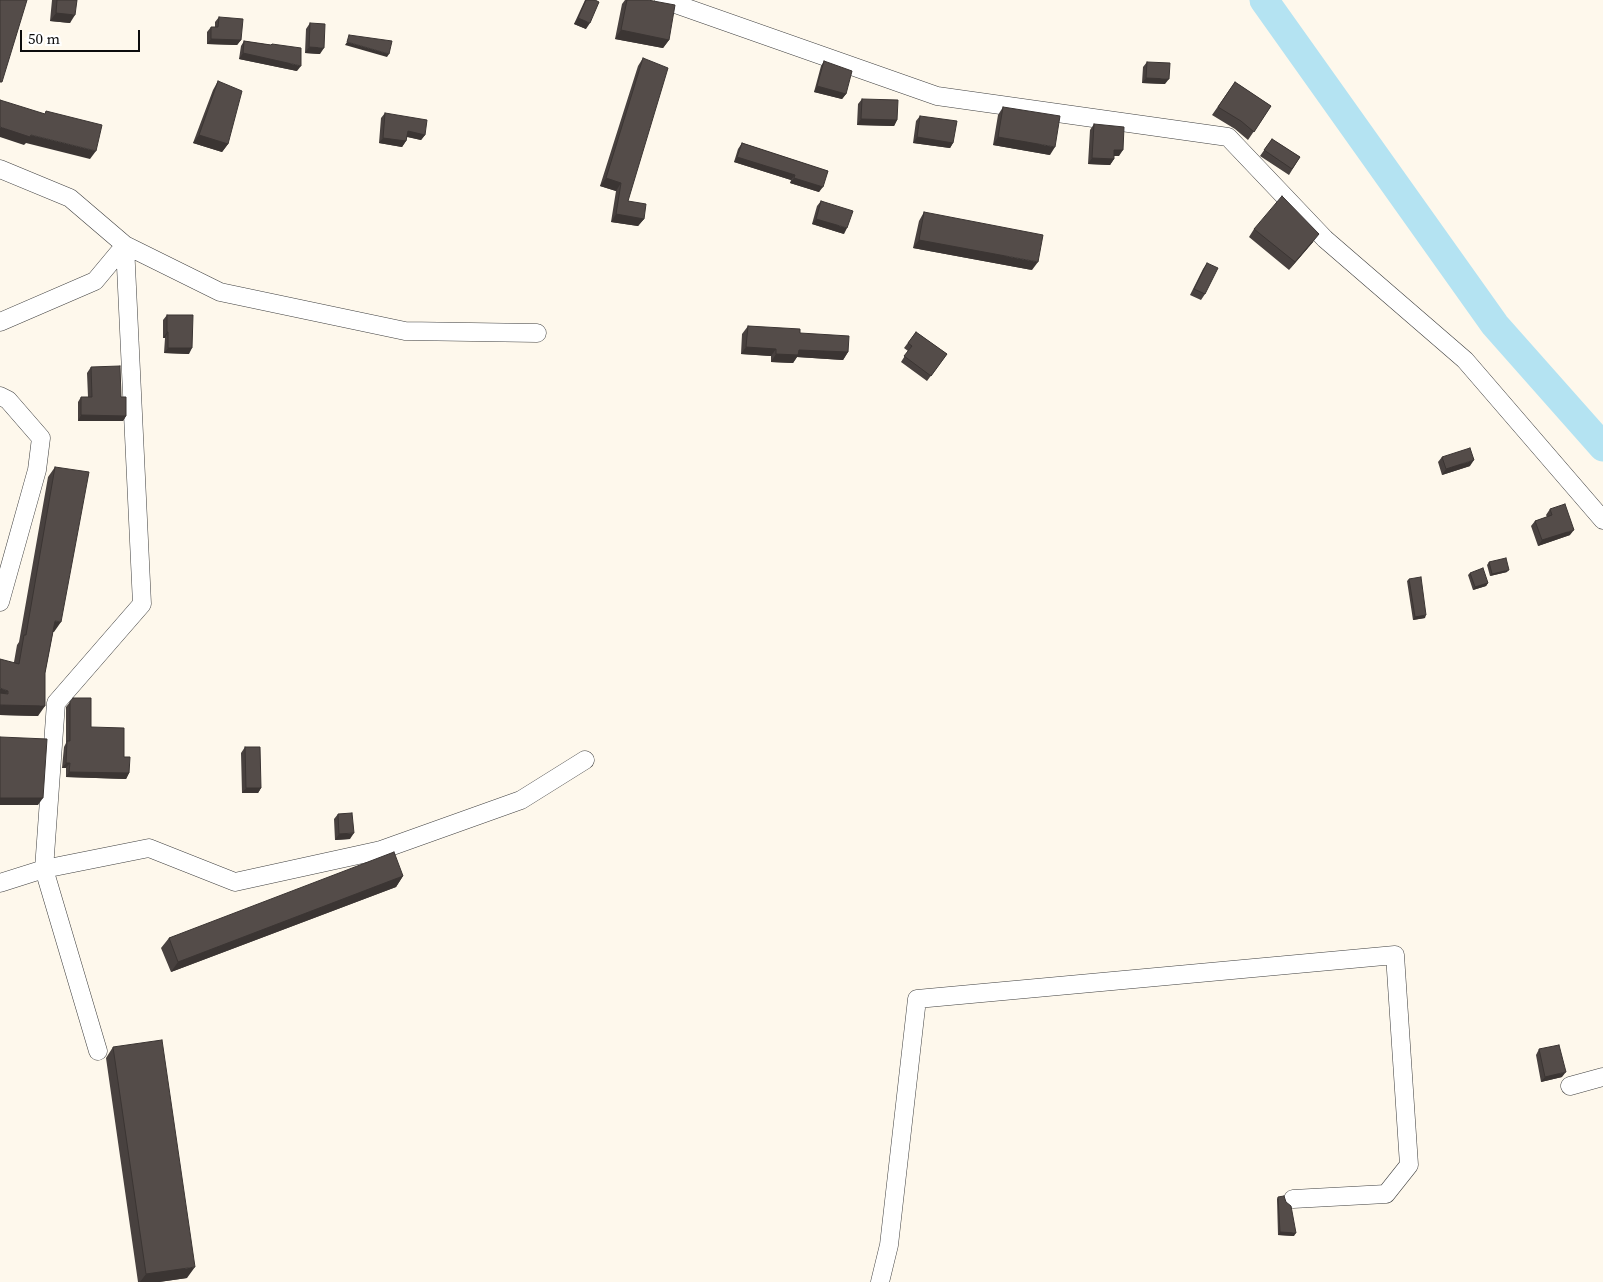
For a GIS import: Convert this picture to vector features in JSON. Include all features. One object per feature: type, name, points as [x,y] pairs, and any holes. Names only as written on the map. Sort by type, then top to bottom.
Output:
[{"type":"street","points":[[664,0],[936,96],[1228,137],[1325,239],[1465,360],[1603,520]]},
{"type":"street","points":[[0,169],[70,198],[125,245],[220,292],[405,331],[537,333]]},
{"type":"street","points":[[0,322],[95,281],[125,245]]},
{"type":"street","points":[[98,1051],[44,868],[56,703],[142,604],[125,245]]},
{"type":"street","points":[[0,396],[8,400],[42,438],[37,470],[0,602]]},
{"type":"street","points":[[0,883],[44,868],[149,848],[235,882],[381,850],[521,800],[584,760]]},
{"type":"street","points":[[880,1282],[889,1245],[917,999],[1395,955],[1409,1165],[1386,1194],[1293,1199]]},
{"type":"street","points":[[1570,1086],[1603,1077]]},
{"type":"building","points":[[0,0],[27,0],[2,82],[0,82]]},
{"type":"building","points":[[57,0],[77,0],[75,15],[56,13]]},
{"type":"building","points":[[586,0],[599,2],[590,23],[578,18]]},
{"type":"building","points":[[627,0],[648,0],[675,5],[669,40],[621,30]]},
{"type":"building","points":[[219,17],[243,19],[241,40],[211,39],[211,27],[218,27]]},
{"type":"building","points":[[310,23],[325,24],[324,48],[309,47]]},
{"type":"building","points":[[349,35],[392,41],[389,54],[347,42]]},
{"type":"building","points":[[244,41],[301,48],[301,66],[243,53]]},
{"type":"building","points":[[643,58],[668,68],[628,201],[646,204],[644,219],[616,214],[621,183],[606,178]]},
{"type":"building","points":[[824,61],[852,71],[846,94],[817,86]]},
{"type":"building","points":[[1147,62],[1170,63],[1169,79],[1146,78]]},
{"type":"building","points":[[218,81],[242,91],[228,144],[199,135]]},
{"type":"building","points":[[1235,82],[1271,106],[1254,132],[1241,121],[1218,107]]},
{"type":"building","points":[[862,99],[898,100],[897,120],[861,119]]},
{"type":"building","points":[[0,100],[45,114],[46,111],[102,125],[96,151],[31,135],[30,137],[0,127]]},
{"type":"building","points":[[1003,107],[1060,116],[1055,147],[998,137]]},
{"type":"building","points":[[385,113],[427,120],[425,135],[408,131],[406,141],[383,138]]},
{"type":"building","points":[[920,116],[957,121],[953,143],[917,137]]},
{"type":"building","points":[[1094,124],[1124,127],[1123,150],[1114,150],[1114,159],[1092,158]]},
{"type":"building","points":[[1272,139],[1300,157],[1292,169],[1264,150]]},
{"type":"building","points":[[742,143],[828,171],[823,187],[794,178],[795,175],[737,157]]},
{"type":"building","points":[[1282,196],[1319,234],[1295,262],[1254,229]]},
{"type":"building","points":[[821,201],[853,211],[847,228],[816,219]]},
{"type":"building","points":[[924,212],[1043,235],[1038,262],[919,240]]},
{"type":"building","points":[[1207,263],[1218,268],[1205,294],[1194,289]]},
{"type":"building","points":[[167,315],[193,315],[192,348],[168,348]]},
{"type":"building","points":[[748,326],[800,329],[800,333],[849,336],[848,352],[799,350],[798,355],[776,354],[776,349],[746,347]]},
{"type":"building","points":[[916,332],[947,354],[931,376],[904,356],[912,346],[908,343]]},
{"type":"building","points":[[120,366],[121,397],[126,397],[126,416],[81,415],[81,397],[92,397],[91,367]]},
{"type":"building","points":[[1470,448],[1474,460],[1446,469],[1442,457]]},
{"type":"building","points":[[55,467],[89,472],[61,622],[55,621],[45,673],[45,706],[0,705],[0,693],[8,694],[8,691],[0,688],[0,659],[19,664],[24,635],[26,635]]},
{"type":"building","points":[[1565,504],[1574,530],[1542,540],[1535,521],[1552,515],[1550,509]]},
{"type":"building","points":[[1506,558],[1509,570],[1492,574],[1489,562]]},
{"type":"building","points":[[1483,568],[1488,583],[1475,587],[1470,573]]},
{"type":"building","points":[[1421,577],[1426,615],[1415,617],[1409,579]]},
{"type":"building","points":[[73,698],[91,698],[91,727],[124,728],[124,757],[130,757],[129,773],[69,772],[70,763],[66,763],[67,741],[70,741],[70,702]]},
{"type":"building","points":[[0,737],[47,739],[43,798],[0,798]]},
{"type":"building","points":[[245,747],[260,747],[261,788],[246,788]]},
{"type":"building","points":[[352,813],[354,833],[339,834],[338,814]]},
{"type":"building","points":[[394,852],[403,876],[178,962],[169,938]]},
{"type":"building","points":[[162,1040],[195,1267],[146,1274],[113,1047]]},
{"type":"building","points":[[1559,1045],[1566,1072],[1545,1077],[1539,1049]]},
{"type":"building","points":[[1284,1196],[1286,1202],[1291,1206],[1296,1233],[1280,1232],[1278,1197]]},
{"type":"waterway","points":[[1264,0],[1495,325],[1603,447]]}]
